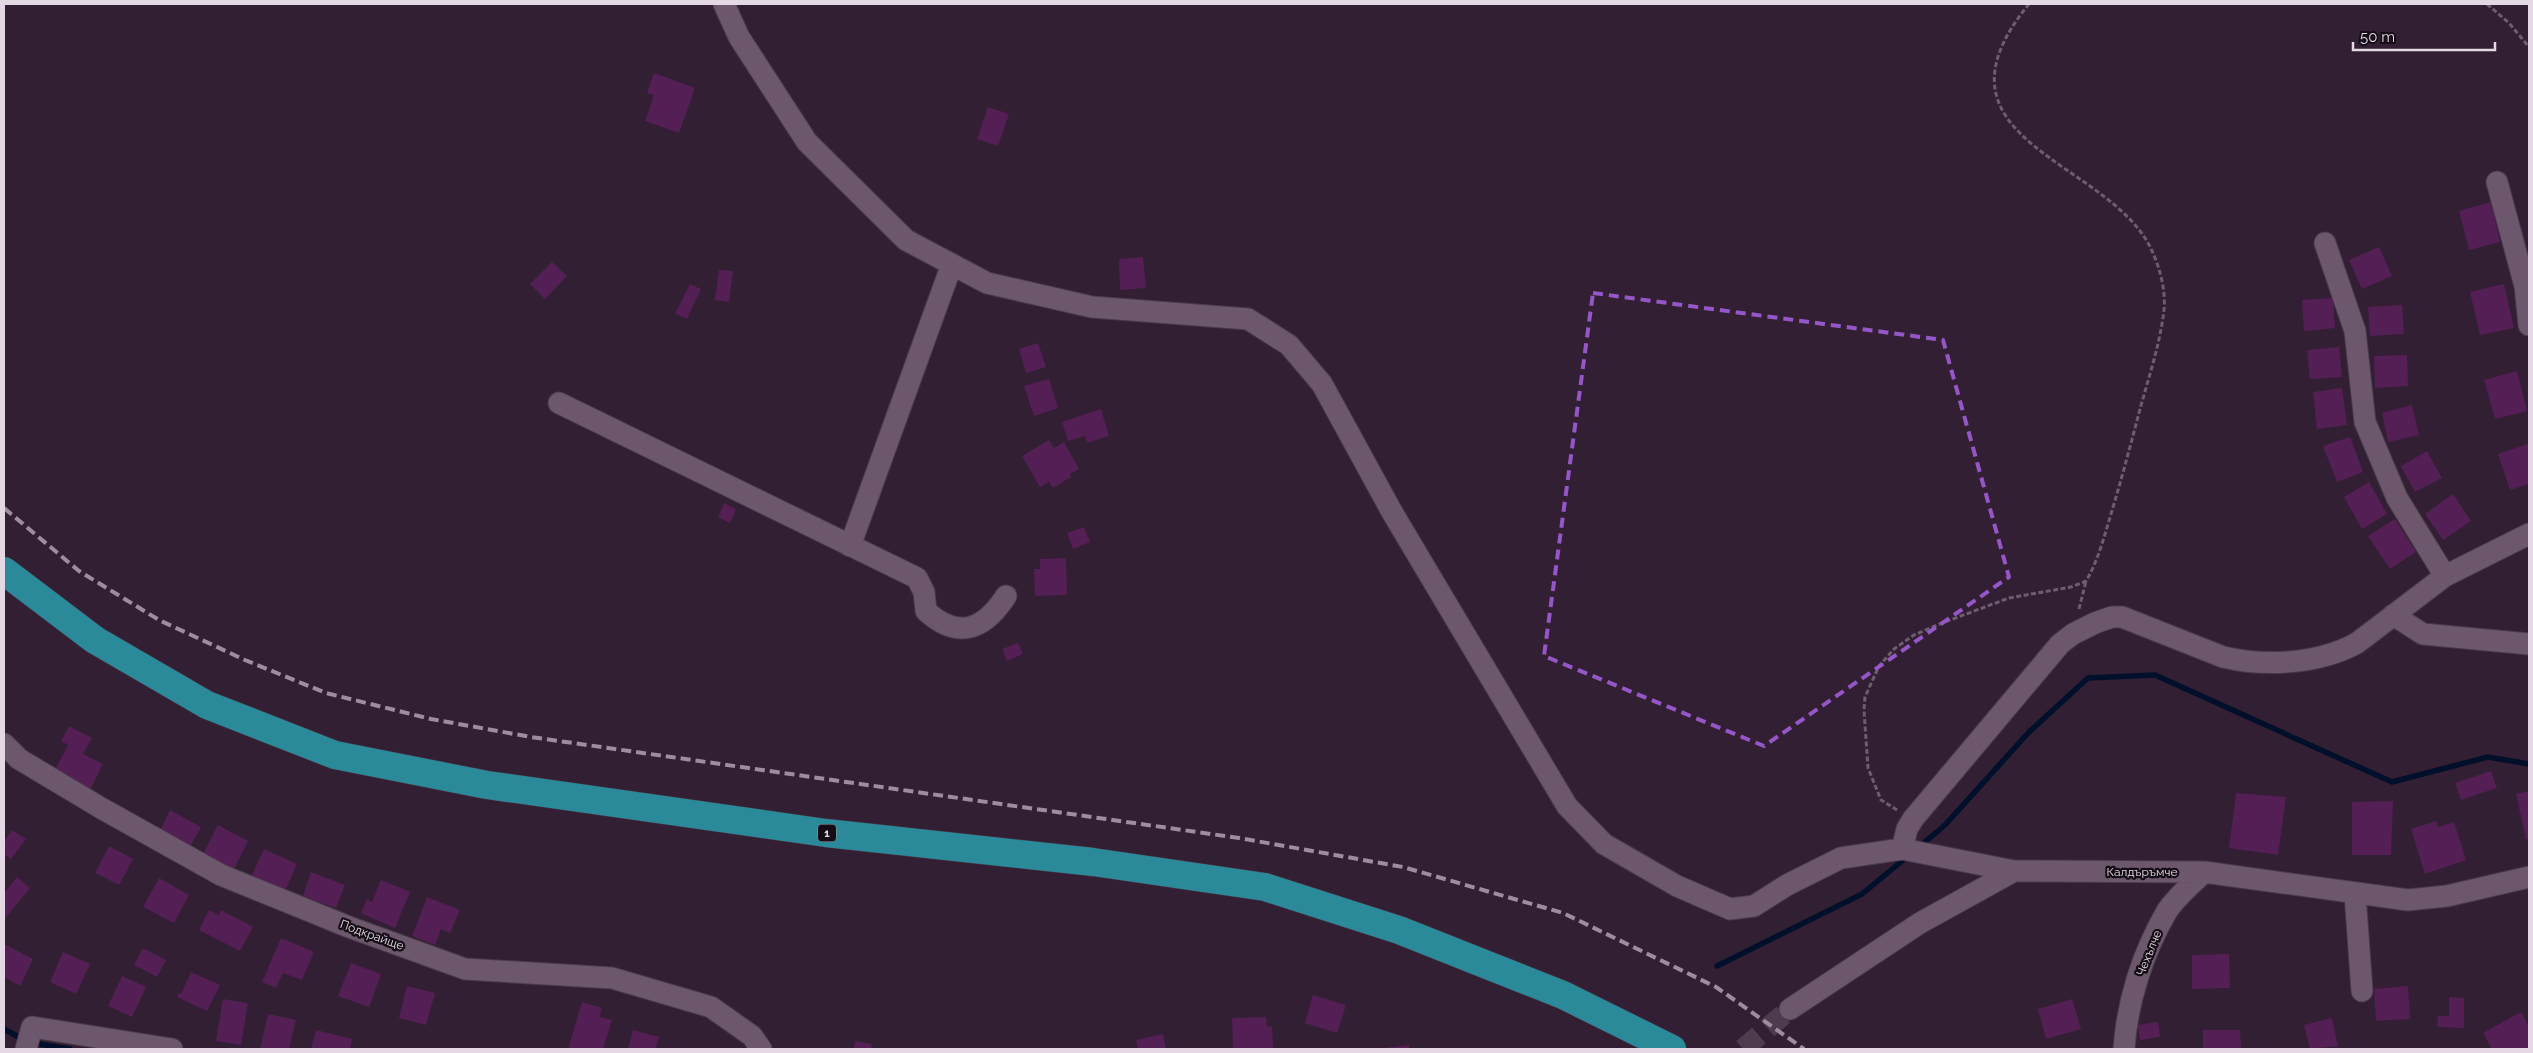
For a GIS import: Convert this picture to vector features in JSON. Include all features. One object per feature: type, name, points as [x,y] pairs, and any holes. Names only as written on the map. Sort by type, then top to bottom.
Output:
[{"type":"highway","name":"1","points":[[4,571],[95,640],[207,705],[335,755],[487,785],[826,833],[1093,862],[1265,887],[1399,930],[1526,980],[1563,995],[1672,1049]]},
{"type":"street","points":[[724,4],[740,37],[807,142],[906,240],[987,283],[1092,307],[1248,319],[1288,345],[1322,384],[1397,521],[1568,806],[1604,844],[1677,886],[1730,909],[1754,906],[1787,885],[1841,858],[1902,849],[2014,871]]},
{"type":"street","points":[[2497,182],[2525,286],[2529,325]]},
{"type":"street","points":[[2325,243],[2355,331],[2364,422],[2397,498],[2445,576]]},
{"type":"street","points":[[850,546],[952,264]]},
{"type":"street","points":[[559,403],[917,578],[924,592],[926,611],[938,623],[953,628],[976,627],[996,612],[1006,596]]},
{"type":"street","points":[[1902,849],[1907,829],[1913,819],[2060,644],[2072,634],[2112,617],[2132,620],[2223,657],[2254,662],[2303,660],[2344,651],[2445,576],[2529,534]]},
{"type":"street","points":[[2393,614],[2416,631],[2430,636],[2529,644]]},
{"type":"street","name":"Подкрайще","points":[[4,744],[20,759],[100,808],[222,875],[349,927],[465,969],[612,978],[702,1004],[711,1007],[752,1036],[761,1049]]},
{"type":"street","name":"Калдъръмче","points":[[1790,1009],[1920,923],[2014,871],[2204,872],[2408,900],[2447,896],[2529,877]]},
{"type":"street","name":"Чехълче","points":[[2124,1049],[2125,1030],[2142,966],[2168,909],[2204,872]]},
{"type":"street","points":[[2355,894],[2362,991]]},
{"type":"street","points":[[26,1049],[32,1027],[172,1049]]},
{"type":"path","points":[[1913,819],[1881,800],[1873,784],[1868,768],[1864,710],[1869,685],[1879,666],[1894,649],[1914,635],[2009,598],[2071,587],[2086,581],[2098,556],[2126,462],[2160,332],[2164,308],[2158,267],[2144,236],[2104,198],[2026,140],[2008,118],[1999,102],[1994,76],[1997,60],[2003,40],[2028,4]]},
{"type":"path","points":[[2487,4],[2509,23],[2529,47]]},
{"type":"highlighted area","points":[[1593,293],[1943,340],[2009,577],[1764,746],[1544,656]]},
{"type":"building","points":[[654,73],[695,88],[679,133],[645,121],[654,95],[647,93]]},
{"type":"building","points":[[988,107],[1009,114],[998,146],[977,139]]},
{"type":"building","points":[[2491,202],[2500,242],[2469,250],[2459,211]]},
{"type":"building","points":[[2379,247],[2392,276],[2362,289],[2349,260]]},
{"type":"building","points":[[1143,257],[1146,288],[1120,290],[1119,259]]},
{"type":"building","points":[[552,262],[567,276],[545,299],[530,284]]},
{"type":"building","points":[[719,270],[733,271],[729,302],[715,300]]},
{"type":"building","points":[[690,284],[701,289],[687,319],[675,314]]},
{"type":"building","points":[[2504,284],[2514,328],[2480,335],[2470,292]]},
{"type":"building","points":[[2333,298],[2335,328],[2304,331],[2302,300]]},
{"type":"building","points":[[2402,305],[2404,334],[2370,336],[2368,307]]},
{"type":"building","points":[[1038,343],[1046,367],[1026,373],[1019,349]]},
{"type":"building","points":[[2339,347],[2342,377],[2310,379],[2307,350]]},
{"type":"building","points":[[2407,355],[2408,386],[2375,388],[2374,356]]},
{"type":"building","points":[[2517,371],[2527,411],[2495,419],[2484,380]]},
{"type":"building","points":[[1049,379],[1058,408],[1034,416],[1024,386]]},
{"type":"building","points":[[2342,388],[2347,425],[2317,429],[2313,392]]},
{"type":"building","points":[[2412,405],[2419,435],[2388,442],[2382,413]]},
{"type":"building","points":[[1101,409],[1109,436],[1087,443],[1085,436],[1068,441],[1062,422]]},
{"type":"building","points":[[2350,437],[2363,472],[2337,482],[2323,446]]},
{"type":"building","points":[[1049,440],[1054,448],[1064,442],[1079,469],[1070,474],[1071,477],[1053,488],[1049,482],[1040,487],[1022,456]]},
{"type":"building","points":[[2528,444],[2529,484],[2510,490],[2498,454]]},
{"type":"building","points":[[2427,451],[2442,478],[2415,492],[2401,466]]},
{"type":"building","points":[[2369,482],[2387,514],[2362,529],[2344,497]]},
{"type":"building","points":[[2453,494],[2471,521],[2443,540],[2425,514]]},
{"type":"building","points":[[724,503],[736,509],[730,523],[718,517]]},
{"type":"building","points":[[2395,519],[2416,552],[2390,569],[2368,536]]},
{"type":"building","points":[[1084,527],[1090,542],[1073,549],[1067,533]]},
{"type":"building","points":[[1066,558],[1067,595],[1035,596],[1034,569],[1040,569],[1040,559]]},
{"type":"building","points":[[1018,643],[1023,654],[1007,661],[1002,649]]},
{"type":"building","points":[[69,726],[92,738],[83,754],[103,764],[89,792],[53,774],[68,745],[61,741]]},
{"type":"building","points":[[2491,771],[2497,788],[2461,800],[2455,783]]},
{"type":"building","points":[[2529,791],[2529,839],[2526,839],[2516,794]]},
{"type":"building","points":[[2236,793],[2286,797],[2278,855],[2229,848]]},
{"type":"building","points":[[2393,801],[2391,855],[2352,855],[2352,802]]},
{"type":"building","points":[[170,810],[201,827],[190,847],[160,831]]},
{"type":"building","points":[[2436,821],[2438,827],[2454,822],[2466,860],[2425,874],[2411,829]]},
{"type":"building","points":[[218,825],[248,841],[233,871],[202,856]]},
{"type":"building","points":[[12,830],[26,839],[11,859],[4,854],[4,842]]},
{"type":"building","points":[[109,846],[133,859],[119,885],[95,873]]},
{"type":"building","points":[[264,849],[297,864],[282,898],[250,879]]},
{"type":"building","points":[[311,872],[345,885],[336,908],[303,896]]},
{"type":"building","points":[[17,877],[30,888],[4,920],[4,893]]},
{"type":"building","points":[[159,878],[189,895],[174,923],[143,907]]},
{"type":"building","points":[[381,880],[410,892],[395,928],[361,913],[367,899],[372,902]]},
{"type":"building","points":[[427,897],[460,910],[450,933],[441,929],[435,945],[412,936]]},
{"type":"building","points":[[209,910],[219,915],[221,910],[253,927],[240,951],[199,930]]},
{"type":"building","points":[[281,938],[314,952],[302,980],[283,973],[276,988],[262,982]]},
{"type":"building","points":[[4,944],[33,959],[20,986],[4,977]]},
{"type":"building","points":[[143,948],[166,960],[157,977],[134,965]]},
{"type":"building","points":[[63,952],[90,964],[76,994],[50,982]]},
{"type":"building","points":[[2229,954],[2230,988],[2192,989],[2192,955]]},
{"type":"building","points":[[351,963],[381,974],[369,1007],[338,996]]},
{"type":"building","points":[[191,972],[220,985],[207,1011],[177,997],[178,993],[181,994]]},
{"type":"building","points":[[122,976],[146,987],[132,1017],[108,1006]]},
{"type":"building","points":[[407,986],[435,993],[426,1025],[399,1018]]},
{"type":"building","points":[[2408,986],[2410,1019],[2376,1021],[2374,989]]},
{"type":"building","points":[[1313,995],[1346,1005],[1337,1033],[1305,1023]]},
{"type":"building","points":[[2449,997],[2464,998],[2464,1028],[2437,1027],[2438,1016],[2449,1016]]},
{"type":"building","points":[[223,999],[248,1003],[241,1045],[216,1041]]},
{"type":"building","points":[[2072,999],[2081,1029],[2046,1039],[2038,1009]]},
{"type":"building","points":[[582,1002],[602,1008],[599,1017],[612,1020],[603,1049],[568,1049]]},
{"type":"building","points":[[2521,1012],[2529,1027],[2529,1047],[2525,1049],[2492,1049],[2483,1033]]},
{"type":"building","points":[[268,1014],[296,1020],[289,1049],[260,1049]]},
{"type":"building","points":[[1266,1017],[1267,1027],[1272,1026],[1273,1049],[1233,1049],[1232,1018]]},
{"type":"building","points":[[2332,1018],[2338,1046],[2310,1049],[2304,1025]]},
{"type":"building","points":[[2158,1022],[2160,1037],[2140,1040],[2138,1025]]},
{"type":"building","points":[[316,1030],[352,1039],[350,1049],[311,1049]]},
{"type":"building","points":[[633,1030],[659,1037],[655,1049],[628,1049]]},
{"type":"building","points":[[2203,1030],[2240,1030],[2241,1049],[2203,1049]]},
{"type":"building","points":[[1163,1034],[1166,1049],[1138,1049],[1136,1040]]},
{"type":"building","points":[[855,1041],[872,1044],[871,1049],[854,1049]]},
{"type":"building","points":[[1409,1045],[1409,1049],[1382,1049],[1382,1048]]},
{"type":"waterway","points":[[1919,847],[1945,825],[2029,732],[2088,678],[2155,675],[2392,782],[2488,757],[2529,764]]},
{"type":"waterway","points":[[1717,966],[1862,894],[1908,856]]},
{"type":"waterway","points":[[4,1029],[24,1040]]},
{"type":"waterway","points":[[33,1043],[70,1049]]},
{"type":"tunnel","points":[[1743,1049],[1790,1009]]},
{"type":"railway","points":[[4,508],[79,571],[159,620],[245,660],[326,693],[431,719],[531,737],[1239,838],[1403,867],[1563,913],[1716,987],[1804,1049]]}]
